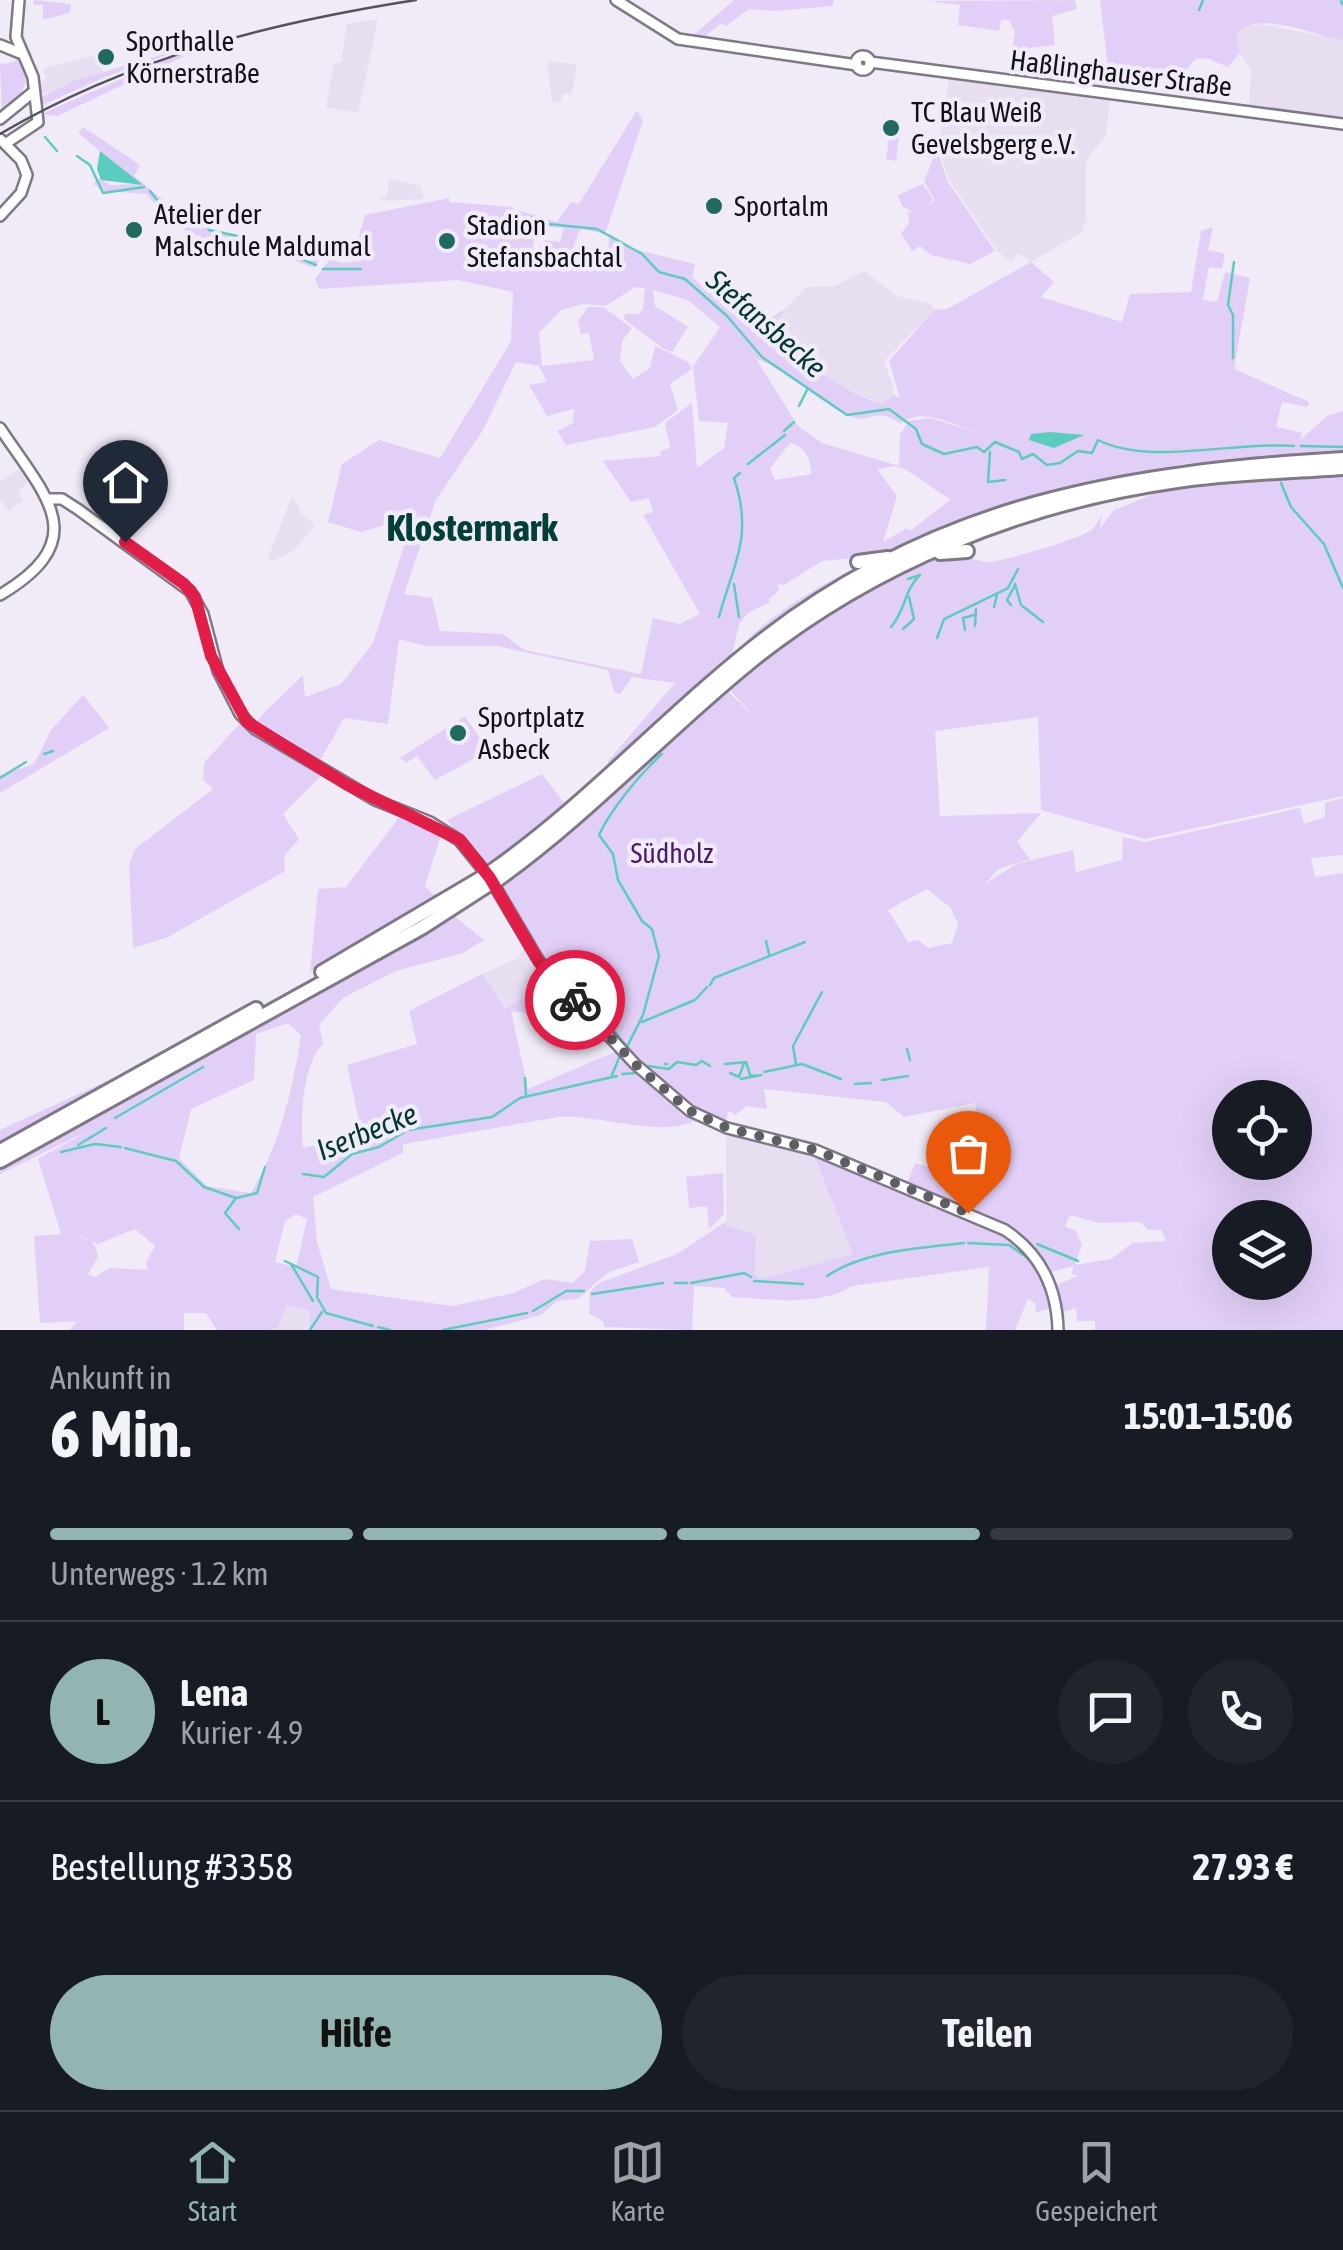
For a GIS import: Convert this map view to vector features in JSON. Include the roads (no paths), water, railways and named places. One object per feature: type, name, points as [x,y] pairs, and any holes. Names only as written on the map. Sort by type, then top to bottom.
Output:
[{"type":"highway","points":[[0,1161],[490,878],[588,808],[753,660],[846,596],[918,558],[1029,514],[1162,484],[1343,458]]},
{"type":"highway","points":[[490,878],[713,681],[810,606],[900,556],[986,518],[1092,486],[1166,473],[1294,466],[1343,468]]},
{"type":"highway","points":[[1123,498],[1162,484]]},
{"type":"highway","points":[[918,558],[966,551]]},
{"type":"highway","points":[[858,562],[900,556]]},
{"type":"highway","points":[[713,681],[732,657]]},
{"type":"highway","points":[[0,1150],[318,979]]},
{"type":"main road","points":[[0,216],[21,194],[27,178],[24,164],[4,142],[37,126],[30,105],[32,74],[20,52],[9,42],[19,0]]},
{"type":"main road","name":"Haßlinghauser Straße","points":[[616,0],[678,40],[1343,124]]},
{"type":"main road","points":[[0,119],[30,105]]},
{"type":"main road","points":[[0,428],[49,501],[54,515],[50,552],[41,566],[0,595]]},
{"type":"main road","points":[[49,501],[64,502],[190,591],[203,614],[218,670],[240,714],[254,728],[346,784],[460,840],[490,878],[539,962],[675,1100],[722,1126],[815,1150],[1005,1230],[1036,1258],[1048,1277],[1057,1307],[1058,1330]]},
{"type":"main road","points":[[54,515],[64,502]]},
{"type":"waterway","points":[[1199,10],[1203,0]]},
{"type":"waterway","points":[[1341,0],[1342,4]]},
{"type":"waterway","points":[[45,137],[57,151]]},
{"type":"waterway","points":[[77,156],[90,165],[103,193],[144,187]]},
{"type":"waterway","points":[[150,191],[164,209]]},
{"type":"waterway","points":[[169,216],[202,219],[209,230],[252,239],[316,265]]},
{"type":"waterway","name":"Stefansbecke","points":[[532,217],[537,220]]},
{"type":"waterway","name":"Stefansbecke","points":[[539,223],[597,229],[642,254],[659,272],[685,279],[727,316],[762,357],[847,415],[889,409],[916,429],[922,444],[944,454],[977,447],[984,452],[995,442],[1019,452],[1022,459],[1033,454],[1047,465],[1060,463],[1078,451],[1092,453],[1098,440],[1119,448],[1167,452],[1294,446]]},
{"type":"waterway","points":[[1233,358],[1233,315],[1228,305],[1234,262]]},
{"type":"waterway","points":[[323,269],[361,269]]},
{"type":"waterway","points":[[799,406],[807,390]]},
{"type":"waterway","points":[[784,431],[794,422]]},
{"type":"waterway","points":[[748,464],[785,435]]},
{"type":"waterway","name":"Stefansbecke","points":[[1301,446],[1343,447]]},
{"type":"waterway","points":[[990,452],[988,482],[1005,480]]},
{"type":"waterway","points":[[719,617],[742,534],[734,478],[740,473]]},
{"type":"waterway","points":[[1281,483],[1291,507],[1324,544],[1343,588]]},
{"type":"waterway","points":[[937,638],[944,619],[1008,588],[1018,569]]},
{"type":"waterway","points":[[891,627],[920,575],[908,579]]},
{"type":"waterway","points":[[734,584],[739,617]]},
{"type":"waterway","points":[[1015,584],[1021,605],[1043,622]]},
{"type":"waterway","points":[[1011,605],[1007,600],[1015,585]]},
{"type":"waterway","points":[[994,607],[997,595]]},
{"type":"waterway","points":[[903,629],[914,619],[909,597]]},
{"type":"waterway","points":[[975,626],[976,609]]},
{"type":"waterway","points":[[965,630],[963,618],[974,615]]},
{"type":"waterway","points":[[44,754],[53,751]]},
{"type":"waterway","points":[[612,1028],[627,1047],[643,1015],[659,956],[652,929],[642,921],[618,880],[613,854],[599,835],[627,792],[662,754]]},
{"type":"waterway","points":[[0,778],[26,762]]},
{"type":"waterway","points":[[766,941],[769,954]]},
{"type":"waterway","points":[[710,985],[714,978],[805,942]]},
{"type":"waterway","points":[[642,1022],[695,1000],[707,987]]},
{"type":"waterway","points":[[796,1064],[793,1046],[822,992]]},
{"type":"waterway","points":[[907,1049],[910,1060]]},
{"type":"waterway","points":[[612,1075],[619,1058]]},
{"type":"waterway","name":"Iserbecke","points":[[648,1066],[669,1069],[677,1062],[696,1065],[702,1061],[710,1066]]},
{"type":"waterway","points":[[725,1064],[746,1062],[750,1075],[756,1076]]},
{"type":"waterway","name":"Iserbecke","points":[[730,1073],[739,1077],[744,1063]]},
{"type":"waterway","name":"Iserbecke","points":[[764,1072],[802,1064],[841,1079]]},
{"type":"waterway","points":[[115,1118],[203,1067]]},
{"type":"waterway","name":"Iserbecke","points":[[622,1074],[636,1073]]},
{"type":"waterway","name":"Iserbecke","points":[[741,1079],[761,1075]]},
{"type":"waterway","name":"Iserbecke","points":[[303,1174],[324,1177],[352,1154],[379,1147],[408,1130],[492,1117],[520,1098],[617,1076]]},
{"type":"waterway","name":"Iserbecke","points":[[882,1080],[908,1076]]},
{"type":"waterway","points":[[525,1078],[526,1096]]},
{"type":"waterway","name":"Iserbecke","points":[[855,1084],[871,1083]]},
{"type":"waterway","points":[[78,1145],[106,1128]]},
{"type":"waterway","points":[[61,1152],[95,1144],[121,1147]]},
{"type":"waterway","points":[[125,1148],[176,1161],[204,1187],[236,1198],[225,1213],[239,1229]]},
{"type":"waterway","name":"Iserbecke","points":[[237,1198],[257,1193],[265,1167]]},
{"type":"waterway","points":[[827,1276],[874,1256],[964,1243]]},
{"type":"waterway","points":[[968,1243],[1009,1245],[1032,1261]]},
{"type":"waterway","points":[[1037,1244],[1078,1261]]},
{"type":"waterway","points":[[285,1261],[318,1277],[317,1297],[326,1313],[373,1326]]},
{"type":"waterway","points":[[291,1264],[313,1301]]},
{"type":"waterway","points":[[691,1283],[744,1273],[751,1277]]},
{"type":"waterway","points":[[754,1281],[803,1284]]},
{"type":"waterway","points":[[592,1294],[663,1283]]},
{"type":"waterway","points":[[675,1283],[687,1283]]},
{"type":"waterway","points":[[533,1311],[566,1291],[584,1291]]},
{"type":"waterway","points":[[310,1330],[322,1312]]},
{"type":"waterway","points":[[443,1330],[527,1313]]},
{"type":"waterway","points":[[378,1327],[390,1330]]},
{"type":"railway","points":[[0,134],[99,84],[201,47],[307,20],[416,0]]},
{"type":"place","name":"Sporthalle Körnerstraße","points":[[106,57]]},
{"type":"place","name":"TC Blau Weiß Gevelsbgerg e.V.","points":[[891,128]]},
{"type":"place","name":"Sportalm","points":[[714,206]]},
{"type":"place","name":"Atelier der Malschule Maldumal","points":[[134,230]]},
{"type":"place","name":"Stadion Stefansbachtal","points":[[447,241]]},
{"type":"place","name":"Sportplatz Asbeck","points":[[458,733]]},
{"type":"district","name":"Klostermark","points":[[472,528]]},
{"type":"park label","name":"Südholz","points":[[672,853]]}]
